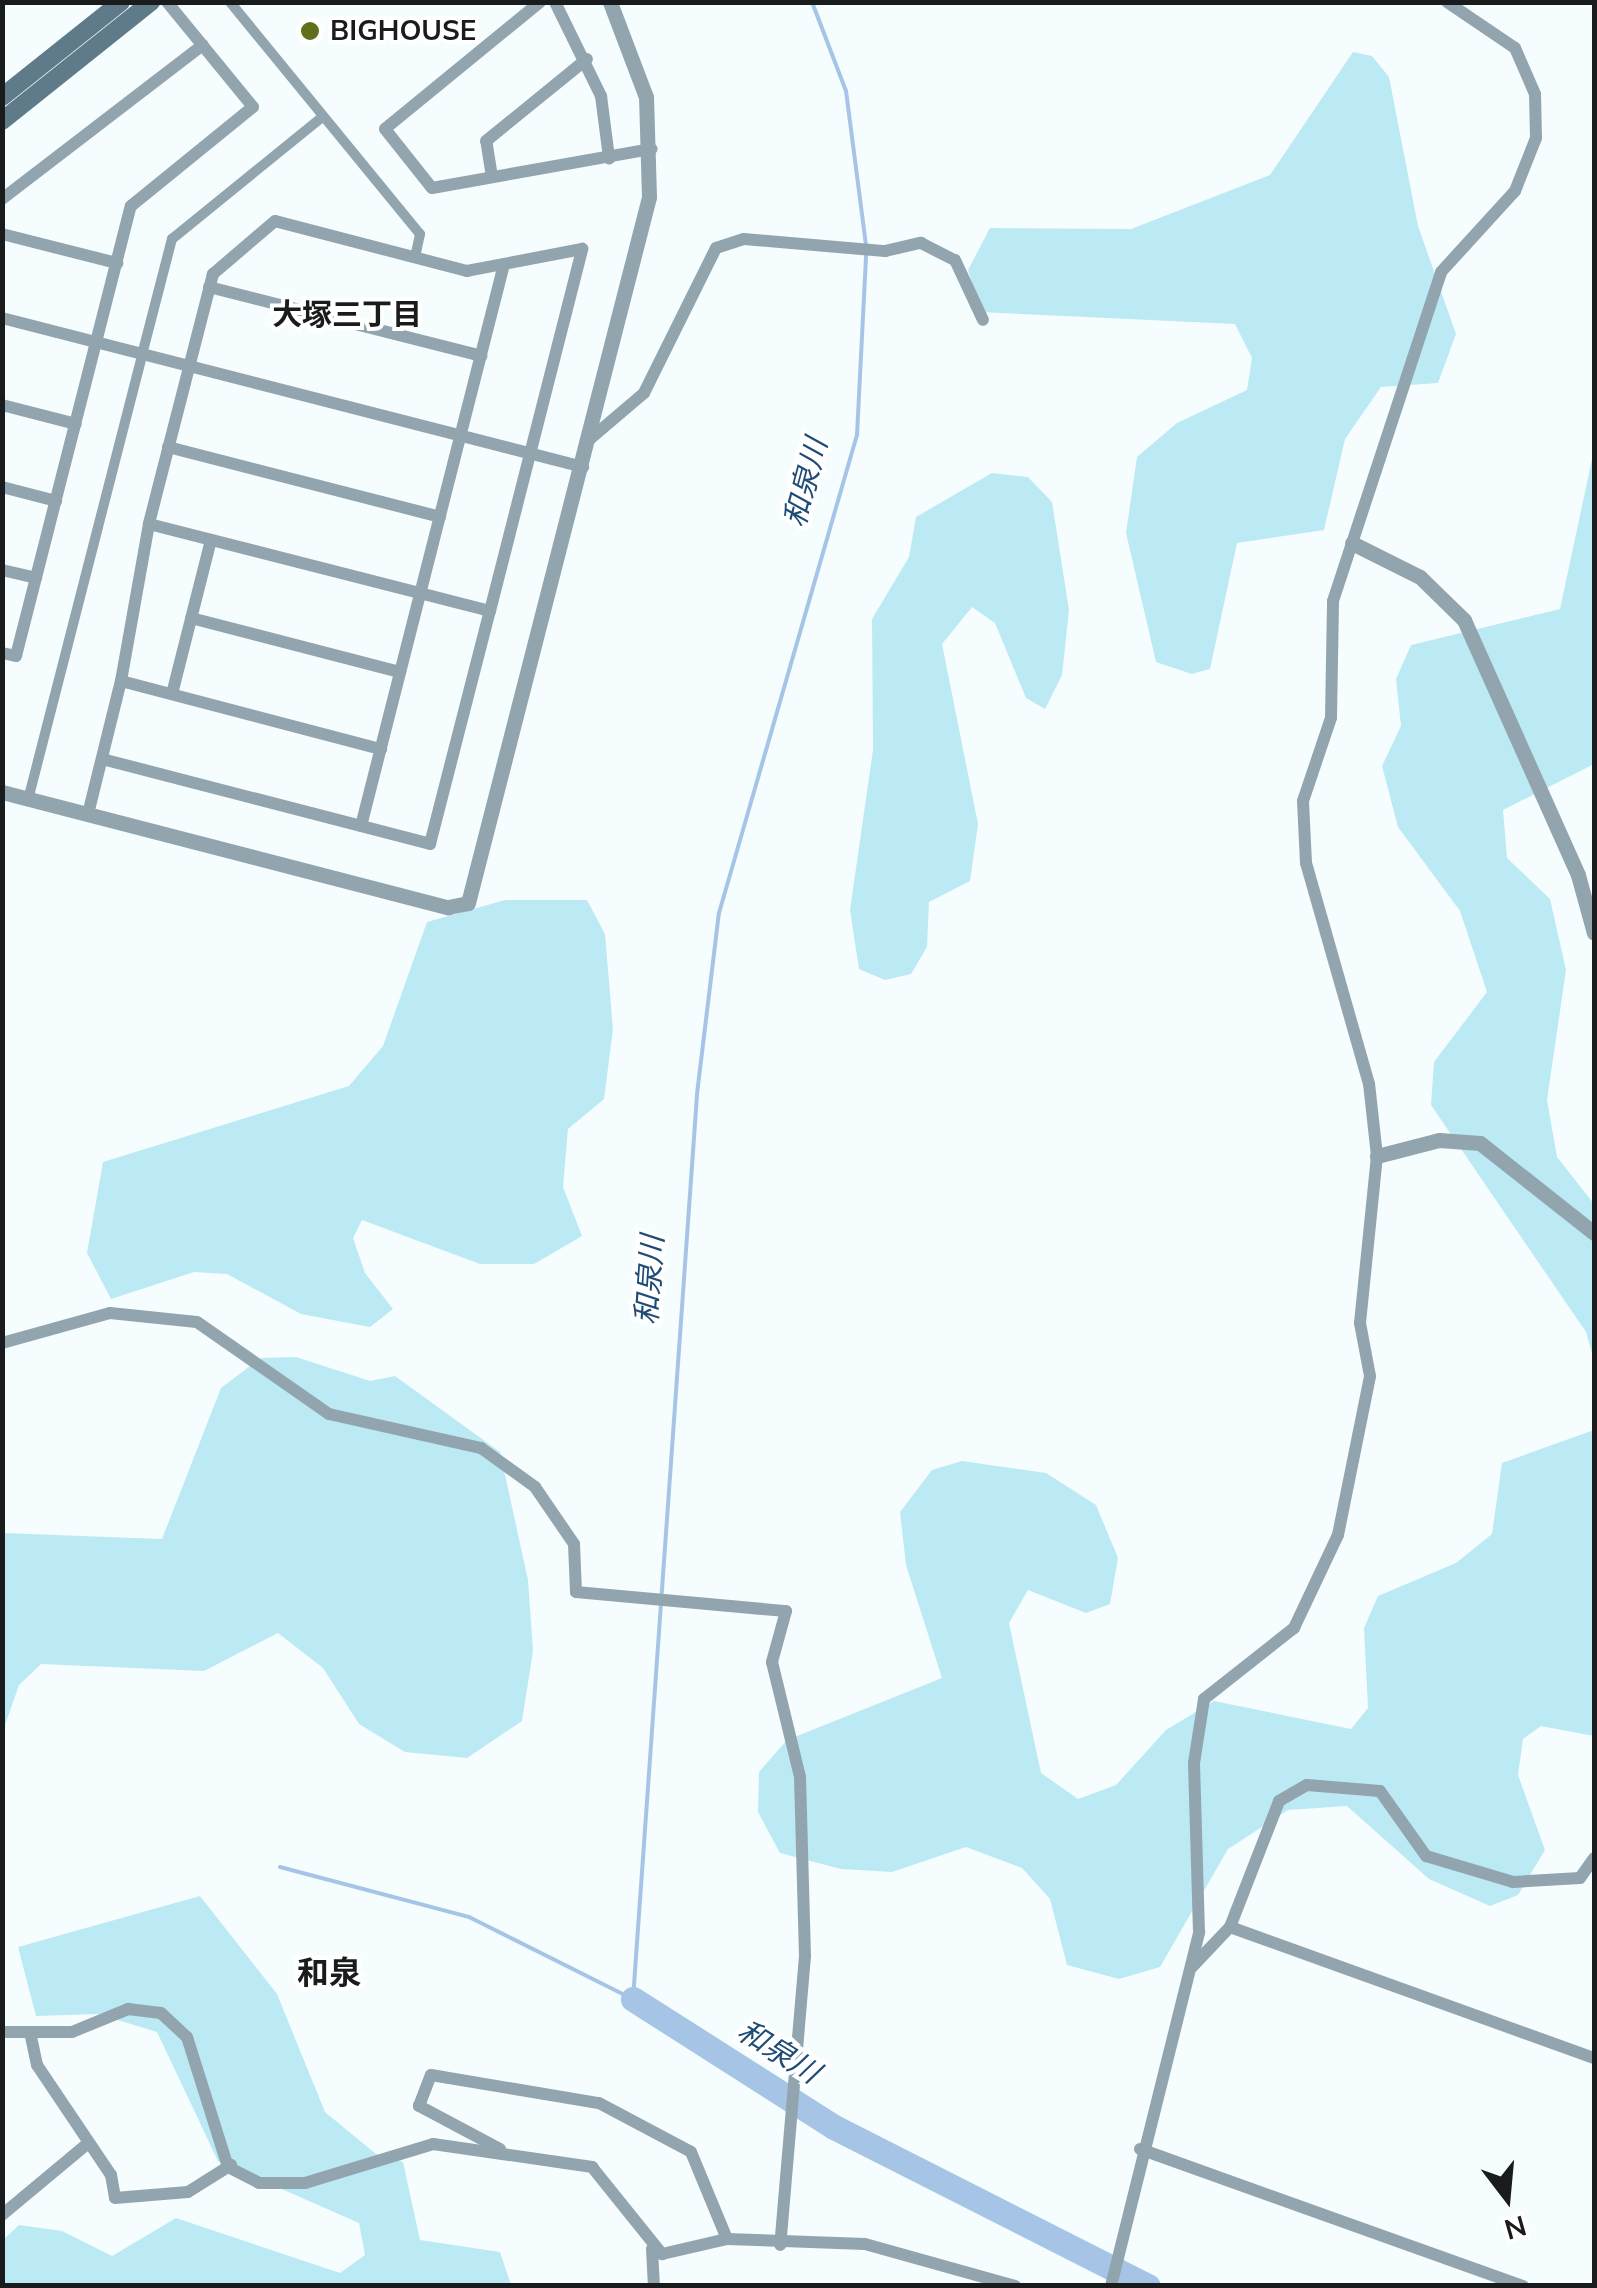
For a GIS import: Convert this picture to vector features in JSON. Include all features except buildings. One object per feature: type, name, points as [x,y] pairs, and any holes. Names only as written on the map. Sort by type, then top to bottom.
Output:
[{"type":"main road","points":[[2,97],[121,2]]},
{"type":"main road","points":[[2,121],[151,2]]},
{"type":"street","points":[[2,653],[16,656],[132,206],[253,106],[167,2]]},
{"type":"street","points":[[230,2],[420,234],[415,257]]},
{"type":"street","points":[[540,2],[385,129],[432,188],[652,149]]},
{"type":"street","points":[[555,2],[586,59],[609,158]]},
{"type":"street","points":[[2,792],[448,907],[468,904],[643,228],[652,149],[640,71],[610,2]]},
{"type":"street","points":[[1111,2283],[1140,2149],[1190,1968],[1204,1699],[1294,1628],[1338,1535],[1370,1376],[1360,1324],[1377,1156],[1351,1008],[1306,863],[1302,800],[1331,718],[1333,601],[1441,272],[1515,190],[1536,138],[1535,94],[1515,48],[1446,2]]},
{"type":"street","points":[[2,199],[202,45]]},
{"type":"street","points":[[492,178],[486,141],[586,59]]},
{"type":"street","points":[[144,347],[172,239],[322,117]]},
{"type":"street","points":[[88,814],[121,681],[149,524],[209,286],[275,222],[468,270],[582,250],[430,844],[102,760]]},
{"type":"street","points":[[2,234],[117,263]]},
{"type":"street","points":[[590,439],[644,393],[716,248],[744,239],[885,251],[921,243],[955,260],[982,320]]},
{"type":"street","points":[[361,826],[504,264]]},
{"type":"street","points":[[209,286],[481,356]]},
{"type":"street","points":[[2,318],[583,468]]},
{"type":"street","points":[[30,792],[141,361]]},
{"type":"street","points":[[2,405],[76,424]]},
{"type":"street","points":[[168,447],[440,517]]},
{"type":"street","points":[[2,487],[56,501]]},
{"type":"street","points":[[149,524],[490,612]]},
{"type":"street","points":[[172,694],[211,540]]},
{"type":"street","points":[[1352,542],[1420,577],[1469,629],[1594,933]]},
{"type":"street","points":[[2,570],[36,578]]},
{"type":"street","points":[[191,618],[400,672]]},
{"type":"street","points":[[121,681],[380,749]]},
{"type":"street","points":[[1377,1156],[1439,1140],[1480,1143],[1594,1233]]},
{"type":"street","points":[[2,1344],[110,1313],[197,1322],[329,1414],[481,1448],[534,1487],[574,1544],[576,1592],[786,1611],[772,1662],[800,1778],[805,1956],[780,2245]]},
{"type":"street","points":[[1190,1968],[1230,1927],[1279,1801],[1307,1785],[1380,1791],[1426,1856],[1513,1882],[1580,1878],[1594,1858]]},
{"type":"street","points":[[1230,1927],[1594,2058]]},
{"type":"street","points":[[2,2032],[72,2032],[128,2009],[174,2020],[229,2166],[259,2184],[292,2184],[434,2144],[582,2164],[608,2178],[652,2249],[654,2286]]},
{"type":"street","points":[[30,2032],[37,2064],[86,2145],[111,2175],[115,2198],[131,2203],[151,2192],[188,2192],[229,2166]]},
{"type":"street","points":[[500,2149],[419,2106],[431,2075],[600,2103],[691,2152],[727,2239]]},
{"type":"street","points":[[2,2215],[86,2145]]},
{"type":"street","points":[[1140,2149],[1523,2286]]},
{"type":"street","points":[[652,2249],[673,2254],[727,2239],[780,2245],[886,2247],[1015,2286]]},
{"type":"shaded area","points":[[1353,52],[1372,56],[1389,77],[1418,226],[1456,334],[1438,383],[1381,387],[1345,439],[1324,530],[1237,543],[1210,669],[1192,674],[1156,662],[1126,533],[1137,457],[1177,423],[1247,390],[1252,358],[1235,324],[981,312],[968,270],[990,228],[1131,229],[1270,175]]},
{"type":"shaded area","points":[[1594,450],[1594,764],[1503,810],[1507,858],[1550,899],[1566,970],[1547,1100],[1557,1157],[1594,1204],[1594,1360],[1586,1332],[1431,1105],[1434,1062],[1487,992],[1460,911],[1398,827],[1382,766],[1401,726],[1396,679],[1411,645],[1560,609]]},
{"type":"shaded area","points":[[992,473],[1028,477],[1052,502],[1069,610],[1062,675],[1045,709],[1026,698],[995,623],[972,607],[942,644],[978,824],[970,881],[929,902],[927,947],[911,974],[885,980],[859,969],[850,910],[873,750],[872,619],[909,557],[916,517]]},
{"type":"shaded area","points":[[505,900],[587,900],[605,934],[613,1029],[604,1099],[568,1129],[563,1187],[582,1236],[534,1264],[480,1264],[362,1220],[353,1238],[365,1273],[393,1309],[370,1327],[301,1314],[227,1274],[194,1272],[111,1299],[87,1253],[103,1162],[349,1086],[383,1046],[427,922]]},
{"type":"shaded area","points":[[296,1357],[370,1381],[395,1376],[500,1452],[528,1580],[533,1651],[522,1721],[467,1758],[405,1752],[359,1724],[323,1668],[278,1633],[204,1671],[41,1664],[19,1685],[3,1731],[3,1533],[162,1539],[221,1388],[261,1358]]},
{"type":"shaded area","points":[[1594,1430],[1594,1736],[1541,1726],[1523,1739],[1518,1775],[1545,1850],[1518,1895],[1490,1906],[1429,1879],[1347,1806],[1288,1810],[1228,1849],[1160,1967],[1119,1979],[1067,1965],[1050,1899],[1022,1868],[966,1847],[892,1872],[841,1869],[780,1853],[758,1812],[759,1772],[787,1740],[942,1678],[906,1565],[900,1512],[932,1470],[962,1461],[1046,1473],[1096,1505],[1118,1558],[1110,1604],[1086,1613],[1028,1590],[1009,1623],[1041,1773],[1078,1799],[1116,1785],[1166,1730],[1214,1701],[1351,1729],[1368,1708],[1364,1628],[1378,1596],[1456,1563],[1492,1534],[1502,1463]]},
{"type":"shaded area","points":[[200,1896],[277,1994],[325,2112],[376,2154],[403,2162],[420,2240],[500,2252],[511,2285],[3,2285],[2,2241],[19,2225],[62,2231],[112,2256],[176,2218],[340,2273],[365,2255],[359,2223],[218,2161],[157,2032],[98,2014],[36,2016],[18,1947]]},
{"type":"waterway","name":"和泉川","points":[[812,2],[846,91],[866,245]]},
{"type":"waterway","name":"和泉川","points":[[280,1867],[469,1917],[633,1999],[697,1094],[719,913],[857,435],[866,255]]},
{"type":"waterway","name":"和泉川","points":[[633,1999],[834,2127],[1148,2286]]},
{"type":"place","name":"BIGHOUSE","points":[[310,31]]},
{"type":"district","name":"大塚三丁目","points":[[347,316]]},
{"type":"district","name":"和泉","points":[[329,1974]]}]
